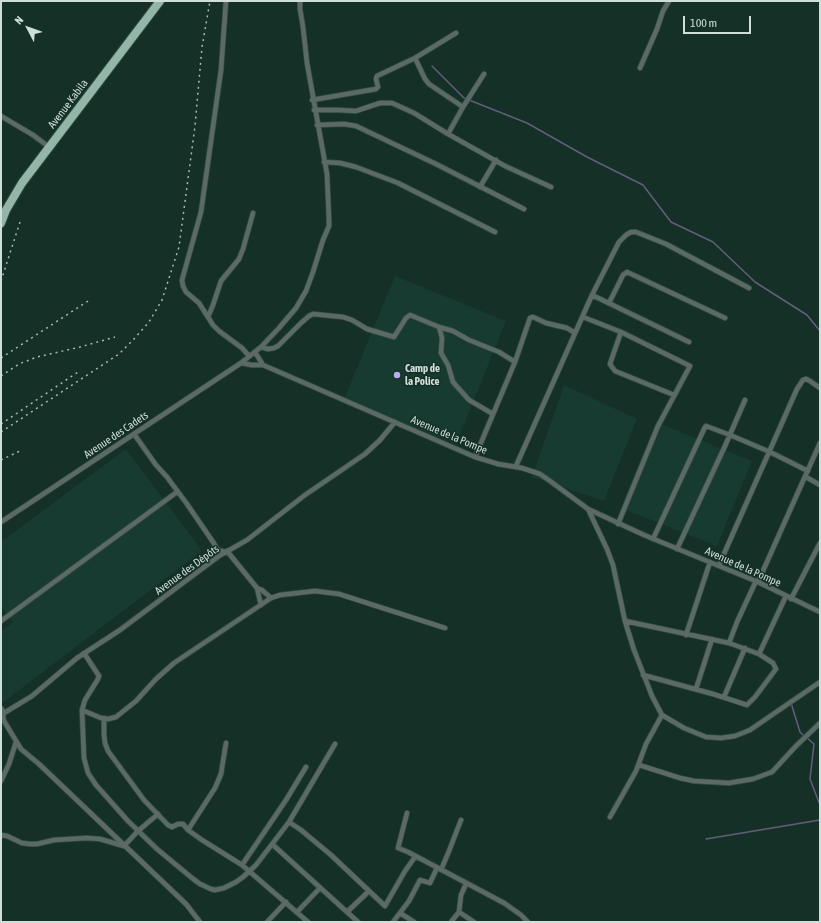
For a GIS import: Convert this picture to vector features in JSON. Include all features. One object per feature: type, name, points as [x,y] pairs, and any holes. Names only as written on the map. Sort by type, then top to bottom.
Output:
[{"type":"highway","name":"Avenue Kabila","points":[[1,223],[6,210],[22,183],[160,1]]},
{"type":"street","points":[[226,1],[221,70],[202,205],[195,236],[182,280],[186,292],[199,303],[219,331],[242,348],[249,356]]},
{"type":"street","name":"Avenue des Cadets","points":[[1,522],[241,363],[255,352],[279,328],[296,308],[306,291],[322,240],[329,226],[328,185],[312,100],[300,1]]},
{"type":"street","points":[[640,68],[663,11],[669,1]]},
{"type":"street","points":[[312,100],[376,89],[378,87],[376,79],[377,76],[415,58],[456,33]]},
{"type":"street","points":[[415,58],[429,84],[463,107]]},
{"type":"street","points":[[448,134],[484,74]]},
{"type":"street","points":[[314,110],[356,111],[380,103],[392,103],[409,110],[448,134],[496,160],[551,187]]},
{"type":"street","points":[[1,116],[33,135],[49,148]]},
{"type":"street","points":[[317,124],[344,124],[356,126],[524,209]]},
{"type":"street","points":[[480,187],[496,160]]},
{"type":"street","points":[[324,162],[340,163],[356,167],[398,183],[495,232]]},
{"type":"street","points":[[208,316],[221,281],[239,259],[253,213]]},
{"type":"street","points":[[516,466],[592,295],[619,242],[626,235],[631,232],[636,232],[672,247],[749,288]]},
{"type":"street","points":[[609,303],[623,275],[627,272],[725,318]]},
{"type":"street","points":[[592,295],[689,342]]},
{"type":"street","points":[[260,347],[268,349],[278,346],[301,323],[313,314],[342,317],[352,320],[367,329],[392,337],[395,336],[406,318],[410,315],[453,331],[469,340],[499,352],[515,362]]},
{"type":"street","points":[[475,457],[515,362],[530,318],[533,317],[546,323],[566,328],[575,334]]},
{"type":"street","points":[[582,317],[621,332],[689,365],[689,369],[674,395],[649,446],[618,524]]},
{"type":"street","points":[[439,327],[442,338],[441,353],[448,365],[453,382],[469,400],[493,414]]},
{"type":"street","points":[[621,332],[610,364],[612,368],[615,371],[674,395]]},
{"type":"street","points":[[255,352],[263,366]]},
{"type":"street","name":"Avenue de la Pompe","points":[[241,363],[263,366],[475,457],[498,464],[516,466],[540,474],[588,509],[618,524],[719,565],[820,612]]},
{"type":"street","points":[[719,565],[800,383],[806,379],[820,388]]},
{"type":"street","points":[[677,548],[745,400]]},
{"type":"street","name":"Avenue des Dépôts","points":[[4,714],[32,696],[84,653],[120,630],[219,556],[247,540],[305,495],[365,454],[380,440],[395,422]]},
{"type":"street","points":[[654,539],[703,429],[706,426],[770,452],[808,471]]},
{"type":"street","points":[[134,434],[156,465],[167,477],[218,550],[219,556]]},
{"type":"street","points":[[729,642],[820,444]]},
{"type":"street","points":[[806,477],[820,484]]},
{"type":"street","points":[[1,621],[177,492]]},
{"type":"street","points":[[588,509],[613,565],[629,636],[643,675],[662,715],[684,728],[706,737],[720,738],[735,736],[750,730],[820,682]]},
{"type":"street","points":[[791,599],[820,543]]},
{"type":"street","points":[[218,550],[226,552],[256,588],[261,605]]},
{"type":"street","points":[[686,634],[710,562]]},
{"type":"street","points":[[256,588],[262,590],[271,598]]},
{"type":"street","points":[[82,710],[94,716],[104,718],[116,717],[136,701],[156,679],[174,663],[271,598],[302,592],[315,591],[333,593],[348,596],[446,628]]},
{"type":"street","points":[[760,654],[786,596]]},
{"type":"street","points":[[625,621],[729,642],[760,654],[773,663],[776,668],[750,703],[744,705],[724,697],[643,675]]},
{"type":"street","points":[[696,689],[712,639]]},
{"type":"street","points":[[724,697],[745,648]]},
{"type":"street","points":[[84,653],[98,674],[99,678],[85,700],[82,710],[84,758],[88,773],[100,789],[138,831],[175,865],[200,884],[211,889],[215,890],[224,888],[250,871],[289,822],[335,744]]},
{"type":"street","points":[[1,708],[4,714],[2,722],[21,750],[39,764],[186,904],[200,922]]},
{"type":"street","points":[[610,817],[639,765],[646,744],[662,715]]},
{"type":"street","points":[[104,718],[104,734],[108,751],[144,800],[170,826],[181,823],[183,824],[188,830],[212,847],[242,865],[308,922]]},
{"type":"street","points":[[639,765],[694,781],[729,783],[742,782],[765,776],[772,772],[820,723]]},
{"type":"street","points":[[1,781],[9,764],[16,742]]},
{"type":"street","points":[[188,830],[215,788],[221,774],[226,743]]},
{"type":"street","points":[[242,865],[286,800],[306,766]]},
{"type":"street","points":[[407,813],[397,847],[504,903],[528,922]]},
{"type":"street","points":[[124,846],[138,831],[158,814]]},
{"type":"street","points":[[393,922],[420,880],[429,883],[439,869],[449,851],[461,820]]},
{"type":"street","points":[[289,822],[331,855],[384,905],[387,904],[415,857]]},
{"type":"street","points":[[1,835],[7,836],[22,843],[30,844],[54,840],[87,838],[100,839],[124,846]]},
{"type":"street","points":[[272,844],[358,922]]},
{"type":"street","points":[[451,922],[459,912],[461,895],[466,884]]},
{"type":"street","points":[[297,912],[320,888]]},
{"type":"street","points":[[347,912],[369,891]]},
{"type":"street","points":[[267,922],[286,902]]},
{"type":"street","points":[[459,912],[474,922]]},
{"type":"street","points":[[400,913],[414,922]]},
{"type":"shaded area","points":[[395,276],[506,321],[456,444],[344,399]]},
{"type":"shaded area","points":[[564,385],[637,419],[604,501],[532,477]]},
{"type":"shaded area","points":[[656,422],[752,461],[717,546],[621,508]]},
{"type":"shaded area","points":[[126,449],[202,551],[1,704],[1,632],[13,622],[1,606],[1,542]]},
{"type":"waterway","points":[[432,66],[464,98],[527,123],[587,157],[643,185],[671,222],[713,242],[755,282],[807,315],[820,331]]},
{"type":"waterway","points":[[791,703],[800,732],[804,736]]},
{"type":"waterway","points":[[807,738],[814,744],[810,779],[820,805]]},
{"type":"waterway","points":[[706,839],[820,820]]},
{"type":"railway","points":[[1,432],[119,354],[149,322],[162,300],[179,247],[195,126],[202,47],[210,1]]},
{"type":"railway","points":[[1,281],[20,222]]},
{"type":"railway","points":[[1,358],[88,301]]},
{"type":"railway","points":[[1,376],[19,364],[37,357],[115,337]]},
{"type":"railway","points":[[1,424],[78,372]]},
{"type":"railway","points":[[1,460],[20,451]]},
{"type":"place","name":"Camp de la Police","points":[[397,375]]}]
